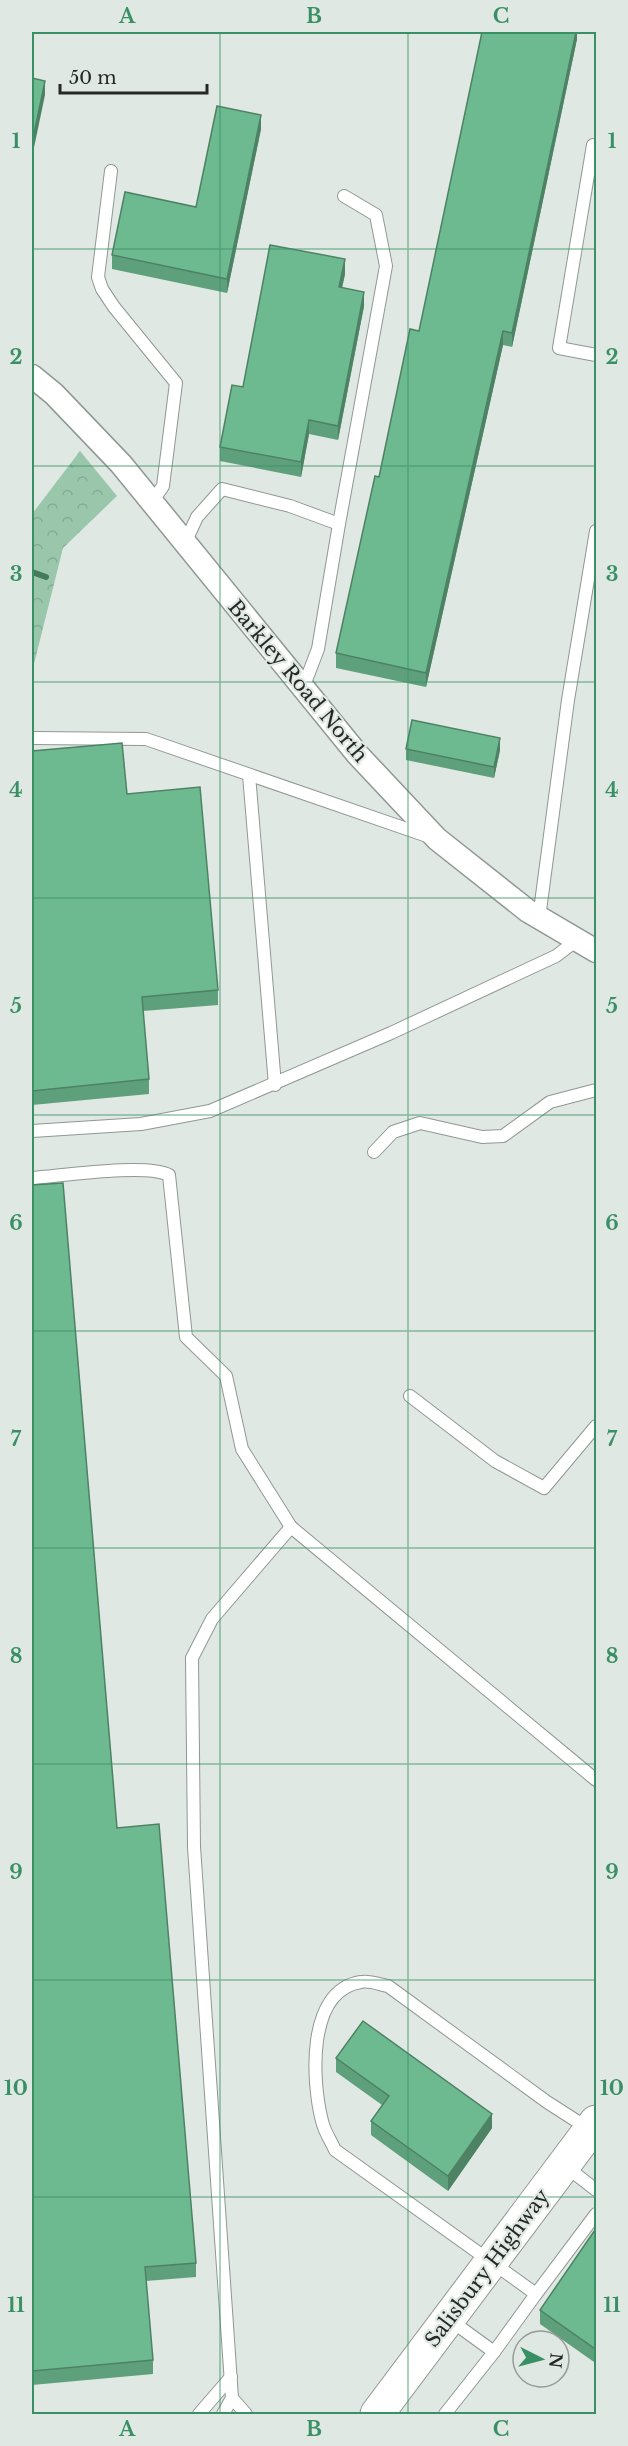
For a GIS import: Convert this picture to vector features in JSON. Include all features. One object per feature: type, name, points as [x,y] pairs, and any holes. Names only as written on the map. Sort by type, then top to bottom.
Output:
[{"type":"highway","name":"Salisbury Highway","points":[[377,2415],[564,2165],[595,2128]]},
{"type":"street","name":"Barkley Road North","points":[[32,376],[69,409],[121,464],[358,755],[437,839],[539,918],[587,946]]},
{"type":"lane","points":[[597,146],[593,145],[559,348],[597,355]]},
{"type":"lane","points":[[111,171],[98,277],[102,289],[114,307],[176,383],[163,486],[152,502]]},
{"type":"lane","points":[[303,688],[318,649],[386,266],[376,214],[344,196]]},
{"type":"lane","points":[[185,543],[197,517],[222,489],[290,506],[339,524]]},
{"type":"lane","points":[[539,918],[568,700],[597,531]]},
{"type":"lane","points":[[32,738],[146,739],[437,839]]},
{"type":"lane","points":[[249,775],[275,1085]]},
{"type":"lane","points":[[32,1131],[141,1124],[210,1111],[275,1085],[556,956],[587,946]]},
{"type":"lane","points":[[374,1152],[393,1132],[420,1123],[482,1137],[503,1136],[550,1102],[597,1090]]},
{"type":"lane","points":[[32,1178],[143,1170],[162,1171],[169,1175],[186,1337],[226,1376],[242,1449],[291,1527],[597,1780]]},
{"type":"lane","points":[[410,1396],[495,1461],[544,1488],[597,1426]]},
{"type":"lane","points":[[223,2415],[232,2398],[194,1847],[192,1658],[212,1620],[291,1527]]},
{"type":"lane","points":[[536,2294],[335,2150],[322,2123],[316,2075],[317,2038],[323,2012],[338,1992],[362,1981],[388,1986],[546,2103],[595,2128]]},
{"type":"lane","points":[[564,2165],[597,2190]]},
{"type":"lane","points":[[445,2415],[597,2214]]},
{"type":"lane","points":[[449,2319],[494,2352]]},
{"type":"lane","points":[[198,2415],[231,2377]]},
{"type":"lane","points":[[232,2398],[246,2415]]},
{"type":"green space","points":[[80,451],[117,496],[63,548],[32,672],[32,514]]},
{"type":"building","points":[[482,32],[576,32],[512,333],[503,331],[426,673],[336,653],[375,476],[379,477],[410,329],[419,331]]},
{"type":"building","points":[[32,78],[45,81],[32,143]]},
{"type":"building","points":[[217,106],[261,115],[227,279],[112,255],[125,192],[196,207]]},
{"type":"building","points":[[270,245],[345,259],[339,287],[364,292],[338,426],[309,420],[301,462],[220,447],[232,385],[243,387]]},
{"type":"building","points":[[412,720],[500,738],[494,767],[406,749]]},
{"type":"building","points":[[122,743],[127,794],[200,787],[218,990],[142,997],[149,1079],[32,1091],[32,751]]},
{"type":"building","points":[[63,1183],[117,1828],[159,1824],[196,2263],[145,2267],[153,2360],[32,2371],[32,1185]]},
{"type":"building","points":[[363,2021],[492,2114],[448,2176],[371,2121],[389,2096],[336,2058]]},
{"type":"building","points":[[597,2227],[597,2345],[594,2348],[571,2332],[571,2329],[567,2329],[540,2310]]},
{"type":"waterway","points":[[32,572],[46,577]]}]
